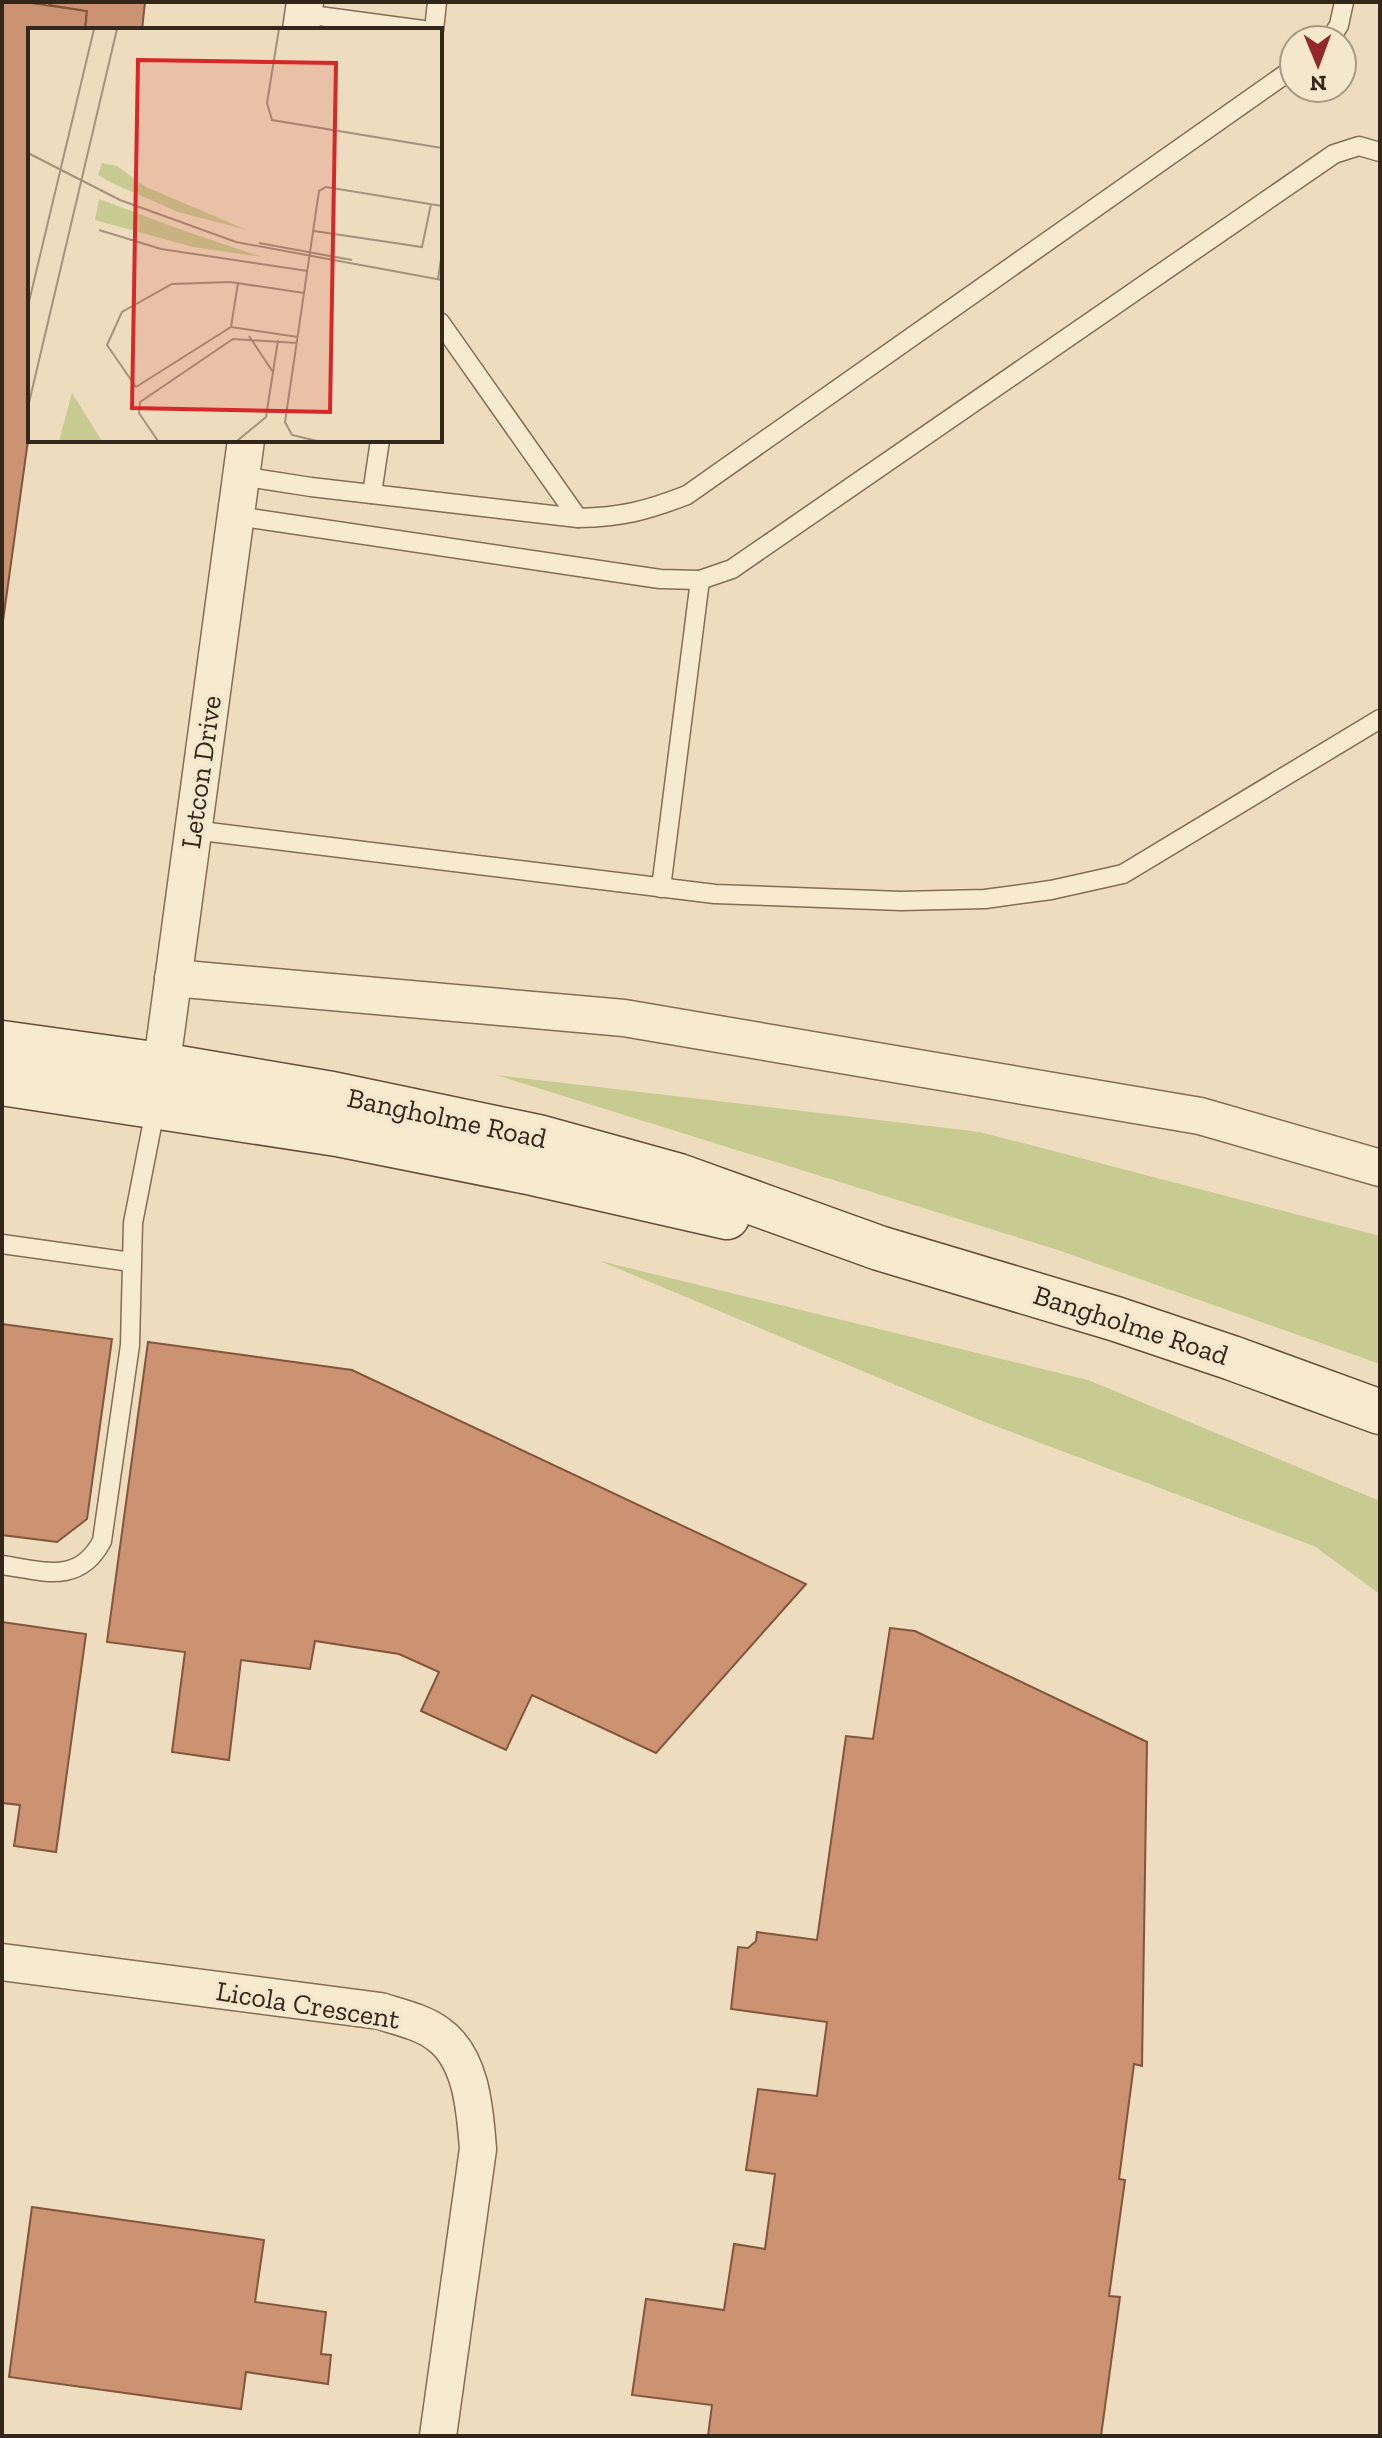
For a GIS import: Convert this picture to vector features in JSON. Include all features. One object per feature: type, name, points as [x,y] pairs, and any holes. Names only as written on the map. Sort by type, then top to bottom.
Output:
[{"type":"main road","name":"Bangholme Road","points":[[2,1043],[337,1134],[879,1248],[1116,1319],[1380,1412]]},
{"type":"main road","name":"Bangholme Road","points":[[2,1083],[159,1085]]},
{"type":"street","name":"Letcon Drive","points":[[159,1085],[246,442]]},
{"type":"street","points":[[173,978],[624,1018],[1200,1116],[1380,1168]]},
{"type":"street","name":"Licola Crescent","points":[[2,1962],[380,2011],[440,2034],[454,2051],[468,2079],[478,2149],[438,2436]]},
{"type":"lane","points":[[434,28],[437,2]]},
{"type":"lane","points":[[1339,24],[1344,2]]},
{"type":"lane","points":[[303,15],[407,28]]},
{"type":"lane","points":[[241,476],[578,518],[617,517],[649,510],[687,495],[1278,79]]},
{"type":"lane","points":[[236,516],[660,579],[700,580],[732,569],[1334,154],[1359,146],[1380,152]]},
{"type":"lane","points":[[442,325],[578,518]]},
{"type":"lane","points":[[372,494],[380,442]]},
{"type":"lane","points":[[661,888],[700,580]]},
{"type":"lane","points":[[193,830],[715,894],[901,901],[985,899],[1051,890],[1123,874],[1380,719]]},
{"type":"lane","points":[[2,1565],[64,1572],[86,1564],[102,1541],[130,1345],[133,1223],[159,1085]]},
{"type":"lane","points":[[2,1244],[131,1262]]},
{"type":"green space","points":[[496,1075],[980,1132],[1380,1236],[1380,1364],[1058,1250]]},
{"type":"green space","points":[[600,1261],[1088,1380],[1380,1501],[1380,1594],[1314,1546],[977,1419]]},
{"type":"building","points":[[2,2],[24,2],[87,11],[85,28],[28,28],[28,440],[2,628]]},
{"type":"building","points":[[50,2],[145,2],[142,28],[85,28],[87,11],[49,5]]},
{"type":"building","points":[[2,1324],[112,1339],[87,1519],[57,1542],[2,1535]]},
{"type":"building","points":[[148,1342],[352,1370],[806,1584],[656,1753],[532,1695],[506,1750],[421,1711],[439,1672],[399,1654],[315,1641],[310,1669],[241,1660],[229,1760],[172,1752],[185,1652],[107,1642]]},
{"type":"building","points":[[2,1622],[86,1634],[56,1852],[14,1846],[20,1805],[2,1803]]},
{"type":"building","points":[[890,1628],[915,1631],[1147,1742],[1142,2066],[1134,2064],[1119,2179],[1125,2180],[1109,2296],[1120,2297],[1101,2436],[708,2436],[712,2405],[632,2395],[646,2299],[724,2310],[734,2244],[765,2249],[775,2174],[746,2170],[758,2089],[817,2096],[827,2022],[731,2009],[738,1947],[748,1948],[756,1941],[757,1932],[817,1940],[846,1736],[873,1739]]},
{"type":"building","points":[[32,2207],[264,2240],[255,2302],[326,2312],[321,2354],[331,2355],[328,2384],[246,2372],[241,2409],[9,2377]]}]
